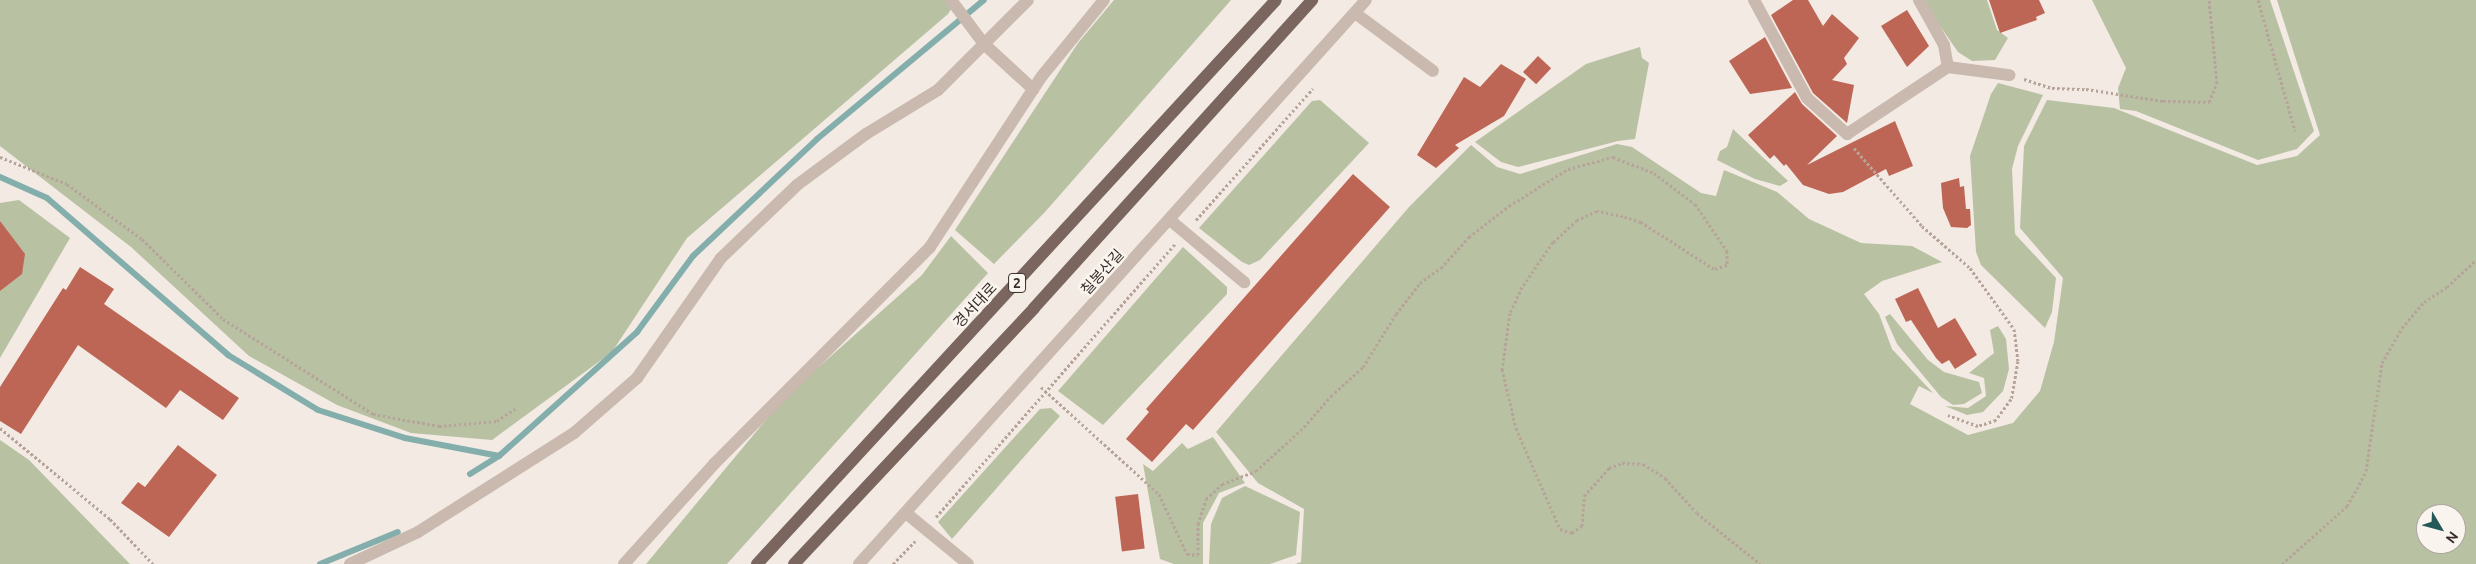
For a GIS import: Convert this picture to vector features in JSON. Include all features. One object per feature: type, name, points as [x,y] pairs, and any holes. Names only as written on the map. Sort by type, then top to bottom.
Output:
[{"type":"main road","name":"경서대로","points":[[757,564],[1276,0]]},
{"type":"main road","name":"2","points":[[794,564],[1034,308],[1312,0]]},
{"type":"street","points":[[350,564],[418,532],[574,432],[637,378],[721,258],[797,186],[866,134],[938,90],[1028,0]]},
{"type":"street","points":[[624,564],[714,464],[930,247],[1033,89],[1104,0]]},
{"type":"street","name":"칠봉산길","points":[[859,564],[1366,0]]},
{"type":"street","points":[[1754,0],[1807,98],[1847,134],[1948,67],[2009,74]]},
{"type":"street","points":[[1918,0],[1944,45],[1948,67]]},
{"type":"street","points":[[953,5],[984,44],[1033,89]]},
{"type":"street","points":[[1355,13],[1432,71]]},
{"type":"street","points":[[1170,220],[1244,282]]},
{"type":"street","points":[[906,513],[968,564]]},
{"type":"path","points":[[2009,74],[2052,88],[2086,89],[2163,101],[2209,102],[2217,83],[2209,0]]},
{"type":"path","points":[[2258,0],[2295,131]]},
{"type":"path","points":[[893,564],[926,529],[1045,391],[1313,88]]},
{"type":"path","points":[[1847,134],[1858,157],[1922,226],[1970,268],[2014,329],[2018,361],[2011,399],[1996,420],[1978,426],[1948,415]]},
{"type":"path","points":[[0,156],[66,184],[142,239],[223,319],[373,414],[439,426],[497,421],[515,409]]},
{"type":"path","points":[[1029,377],[1159,494],[1186,554],[1198,554],[1198,524],[1206,499],[1222,484],[1261,467],[1304,428],[1331,396],[1363,366],[1396,314],[1420,283],[1441,268],[1469,237],[1509,206],[1568,169],[1613,157],[1654,173],[1694,204],[1727,251],[1727,264],[1714,269],[1641,222],[1623,216],[1597,211],[1577,220],[1553,242],[1522,287],[1510,313],[1502,368],[1516,428],[1560,529],[1572,533],[1582,526],[1584,496],[1609,468],[1622,463],[1643,464],[1665,478],[1697,513],[1760,564]]},
{"type":"path","points":[[2282,564],[2347,506],[2357,490],[2366,471],[2382,363],[2402,328],[2424,302],[2447,287],[2476,260]]},
{"type":"path","points":[[0,428],[110,519],[153,564]]},
{"type":"green space","points":[[0,0],[957,0],[948,14],[687,238],[612,352],[492,440],[411,433],[337,405],[249,356],[131,247],[0,146]]},
{"type":"green space","points":[[1114,0],[1231,0],[1045,212],[994,264],[955,230],[1078,43]]},
{"type":"green space","points":[[1922,0],[1987,0],[1997,30],[2008,38],[1995,60],[1972,61],[1958,52]]},
{"type":"green space","points":[[2092,0],[2270,0],[2314,131],[2297,149],[2258,160],[2136,111],[2120,109],[2118,88],[2126,68]]},
{"type":"green space","points":[[2277,0],[2476,0],[2476,564],[1295,564],[1301,562],[1304,509],[1258,483],[1216,432],[1409,207],[1471,145],[1497,167],[1520,174],[1617,144],[1632,147],[1701,193],[1716,196],[1724,170],[1777,192],[1809,219],[1861,243],[1912,246],[1942,262],[1882,281],[1864,294],[1879,314],[1892,349],[1933,393],[1919,386],[1910,404],[1968,435],[2013,423],[2040,391],[2054,342],[2063,278],[2020,228],[2024,146],[2047,100],[2114,108],[2257,165],[2297,156],[2320,135]]},
{"type":"green space","points":[[1640,47],[1642,58],[1649,63],[1635,139],[1618,141],[1518,167],[1501,162],[1475,142],[1586,64]]},
{"type":"green space","points":[[1998,83],[2043,95],[2018,146],[2012,169],[2015,234],[2056,278],[2052,312],[2045,328],[1981,265],[1976,252],[1970,156],[1991,94]]},
{"type":"green space","points":[[1320,100],[1369,143],[1260,260],[1249,265],[1242,262],[1199,228],[1312,101]]},
{"type":"green space","points":[[1733,129],[1788,181],[1780,186],[1755,179],[1717,160],[1720,151],[1727,147]]},
{"type":"green space","points":[[19,200],[70,238],[0,358],[0,203]]},
{"type":"green space","points":[[951,236],[988,273],[727,564],[646,564],[785,397],[922,275]]},
{"type":"green space","points":[[1183,247],[1227,287],[1227,294],[1103,425],[1058,391]]},
{"type":"green space","points":[[1890,314],[1928,360],[1944,372],[1979,382],[1982,393],[1964,404],[1953,405],[1941,397],[1897,344],[1885,317]]},
{"type":"green space","points":[[1998,326],[2006,339],[2009,369],[2003,391],[1983,412],[1967,415],[1945,406],[1968,408],[1986,396],[1984,378],[1969,373],[1994,353],[1990,330]]},
{"type":"green space","points":[[1051,408],[1060,416],[952,539],[938,522],[1040,409]]},
{"type":"green space","points":[[1213,437],[1245,483],[1219,493],[1203,523],[1203,564],[1174,564],[1160,559],[1143,464],[1153,471],[1182,443],[1188,449]]},
{"type":"green space","points":[[0,440],[29,460],[130,564],[0,564]]},
{"type":"green space","points":[[1245,486],[1300,512],[1296,555],[1270,564],[1209,564],[1211,524],[1222,498]]},
{"type":"building","points":[[1793,0],[1808,0],[1823,26],[1832,14],[1859,38],[1844,58],[1847,64],[1832,80],[1854,85],[1847,123],[1813,93],[1771,15]]},
{"type":"building","points":[[1989,0],[2039,0],[2045,13],[2036,17],[2037,20],[2000,33]]},
{"type":"building","points":[[1907,10],[1929,46],[1907,67],[1881,26]]},
{"type":"building","points":[[1765,37],[1792,88],[1750,94],[1729,61]]},
{"type":"building","points":[[1538,56],[1551,68],[1536,84],[1523,72]]},
{"type":"building","points":[[1501,64],[1526,79],[1504,116],[1455,145],[1459,148],[1436,168],[1417,155],[1464,77],[1480,87]]},
{"type":"building","points":[[1795,92],[1802,104],[1837,136],[1807,165],[1895,121],[1913,166],[1889,176],[1886,169],[1843,192],[1829,194],[1803,185],[1786,164],[1784,166],[1774,155],[1770,159],[1748,135]]},
{"type":"building","points":[[1353,174],[1390,207],[1193,430],[1186,424],[1152,462],[1126,439],[1149,412],[1146,409]]},
{"type":"building","points":[[1959,178],[1960,187],[1964,186],[1966,209],[1970,209],[1971,225],[1967,228],[1951,227],[1943,208],[1941,183]]},
{"type":"building","points":[[0,221],[25,254],[22,274],[0,291]]},
{"type":"building","points":[[80,267],[114,289],[104,304],[239,398],[223,420],[180,390],[166,408],[78,345],[21,434],[0,421],[0,387],[63,288],[66,290]]},
{"type":"building","points":[[1918,288],[1938,328],[1955,318],[1977,355],[1955,369],[1949,360],[1942,364],[1936,358],[1911,320],[1906,322],[1895,299]]},
{"type":"building","points":[[178,445],[217,475],[169,537],[121,503],[138,482],[145,487]]},
{"type":"building","points":[[1138,494],[1145,549],[1122,551],[1115,497]]},
{"type":"waterway","points":[[470,474],[499,456],[637,332],[693,256],[817,139],[984,0]]},
{"type":"waterway","points":[[0,177],[47,198],[228,355],[318,410],[405,438],[499,456]]},
{"type":"waterway","points":[[320,564],[398,532]]}]
